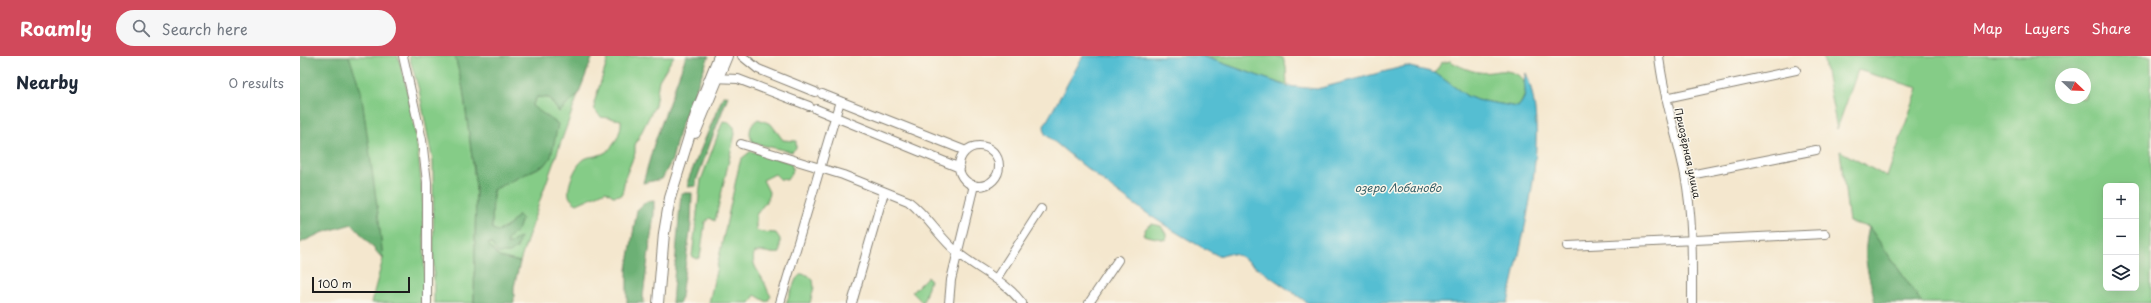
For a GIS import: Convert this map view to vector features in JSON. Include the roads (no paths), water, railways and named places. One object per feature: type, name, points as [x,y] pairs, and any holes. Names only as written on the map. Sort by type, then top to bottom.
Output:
[{"type":"main road","points":[[658,303],[666,215],[683,158],[704,114],[719,56]]},
{"type":"main road","points":[[714,78],[727,56]]},
{"type":"street","points":[[403,56],[422,140],[427,182],[427,303]]},
{"type":"street","points":[[742,56],[758,69],[966,151]]},
{"type":"street","name":"Приозёрная улица","points":[[1659,56],[1661,78],[1685,176],[1692,241],[1692,303]]},
{"type":"street","points":[[1666,98],[1796,70]]},
{"type":"street","points":[[714,78],[738,79],[834,116],[960,168]]},
{"type":"street","points":[[780,303],[834,116],[840,101]]},
{"type":"street","points":[[741,144],[819,167],[908,201],[917,208],[957,252],[1007,286],[1022,303]]},
{"type":"street","points":[[977,146],[985,147],[996,155],[999,164],[997,174],[992,181],[983,185],[974,185],[963,177],[960,168],[961,159],[966,151],[977,146]]},
{"type":"street","points":[[1685,176],[1816,150]]},
{"type":"street","points":[[949,303],[950,280],[974,185]]},
{"type":"street","points":[[852,303],[884,192]]},
{"type":"street","points":[[996,279],[1041,209]]},
{"type":"street","points":[[1568,246],[1825,234]]},
{"type":"street","points":[[1089,303],[1118,260]]},
{"type":"water","name":"озеро Лобаново","points":[[1083,56],[1202,56],[1287,86],[1317,89],[1406,66],[1435,73],[1467,96],[1477,100],[1518,107],[1525,94],[1524,83],[1526,73],[1533,99],[1536,127],[1535,156],[1527,218],[1508,303],[1308,303],[1240,256],[1228,253],[1219,256],[1196,244],[1150,216],[1086,168],[1045,134],[1044,126]]}]
